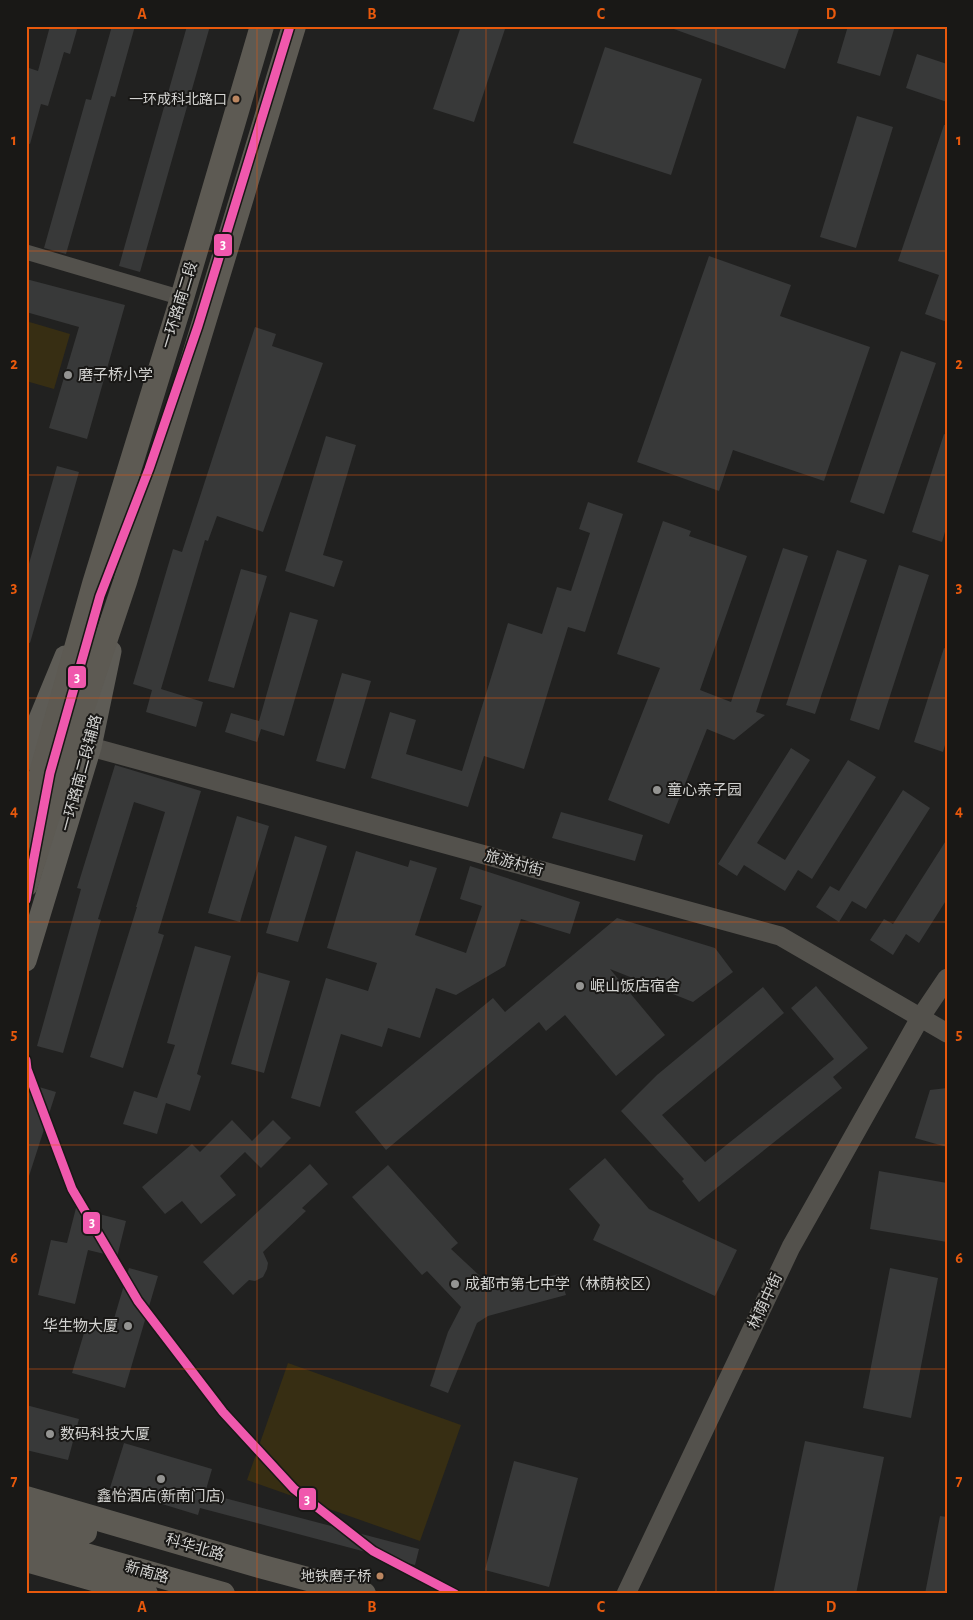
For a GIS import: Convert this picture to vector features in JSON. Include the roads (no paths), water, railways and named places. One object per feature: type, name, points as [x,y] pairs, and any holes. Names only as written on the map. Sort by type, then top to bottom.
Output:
[{"type":"main road","name":"一环路南二段","points":[[26,826],[94,584],[182,298],[262,26]]},
{"type":"main road","name":"一环路南二段","points":[[26,885],[125,582],[294,26]]},
{"type":"main road","name":"一环路南二段辅路","points":[[26,961],[91,747],[125,582]]},
{"type":"main road","points":[[26,760],[34,731],[94,584]]},
{"type":"main road","name":"科华北路","points":[[26,1498],[364,1594]]},
{"type":"main road","points":[[26,1510],[28,1508],[62,1509]]},
{"type":"main road","points":[[26,1516],[102,1548]]},
{"type":"main road","points":[[26,1538],[102,1548]]},
{"type":"main road","name":"新南路","points":[[102,1548],[223,1594]]},
{"type":"main road","name":"新南路","points":[[102,1548],[306,1594]]},
{"type":"main road","points":[[26,1554],[37,1563],[146,1594]]},
{"type":"street","points":[[26,252],[182,298]]},
{"type":"street","name":"旅游村街","points":[[91,747],[780,936],[947,1033]]},
{"type":"street","name":"林荫中街","points":[[626,1594],[791,1247],[920,1018],[947,978]]},
{"type":"place","name":"一环成科北路口","points":[[236,99]]},
{"type":"place","name":"磨子桥小学","points":[[68,375]]},
{"type":"place","name":"童心亲子园","points":[[657,790]]},
{"type":"place","name":"岷山饭店宿舍","points":[[580,986]]},
{"type":"place","name":"成都市第七中学（林荫校区）","points":[[455,1284]]},
{"type":"place","name":"华生物大厦","points":[[128,1326]]},
{"type":"place","name":"数码科技大厦","points":[[50,1434]]},
{"type":"place","name":"鑫怡酒店(新南门店)","points":[[161,1479]]},
{"type":"place","name":"地铁磨子桥","points":[[380,1576]]}]
